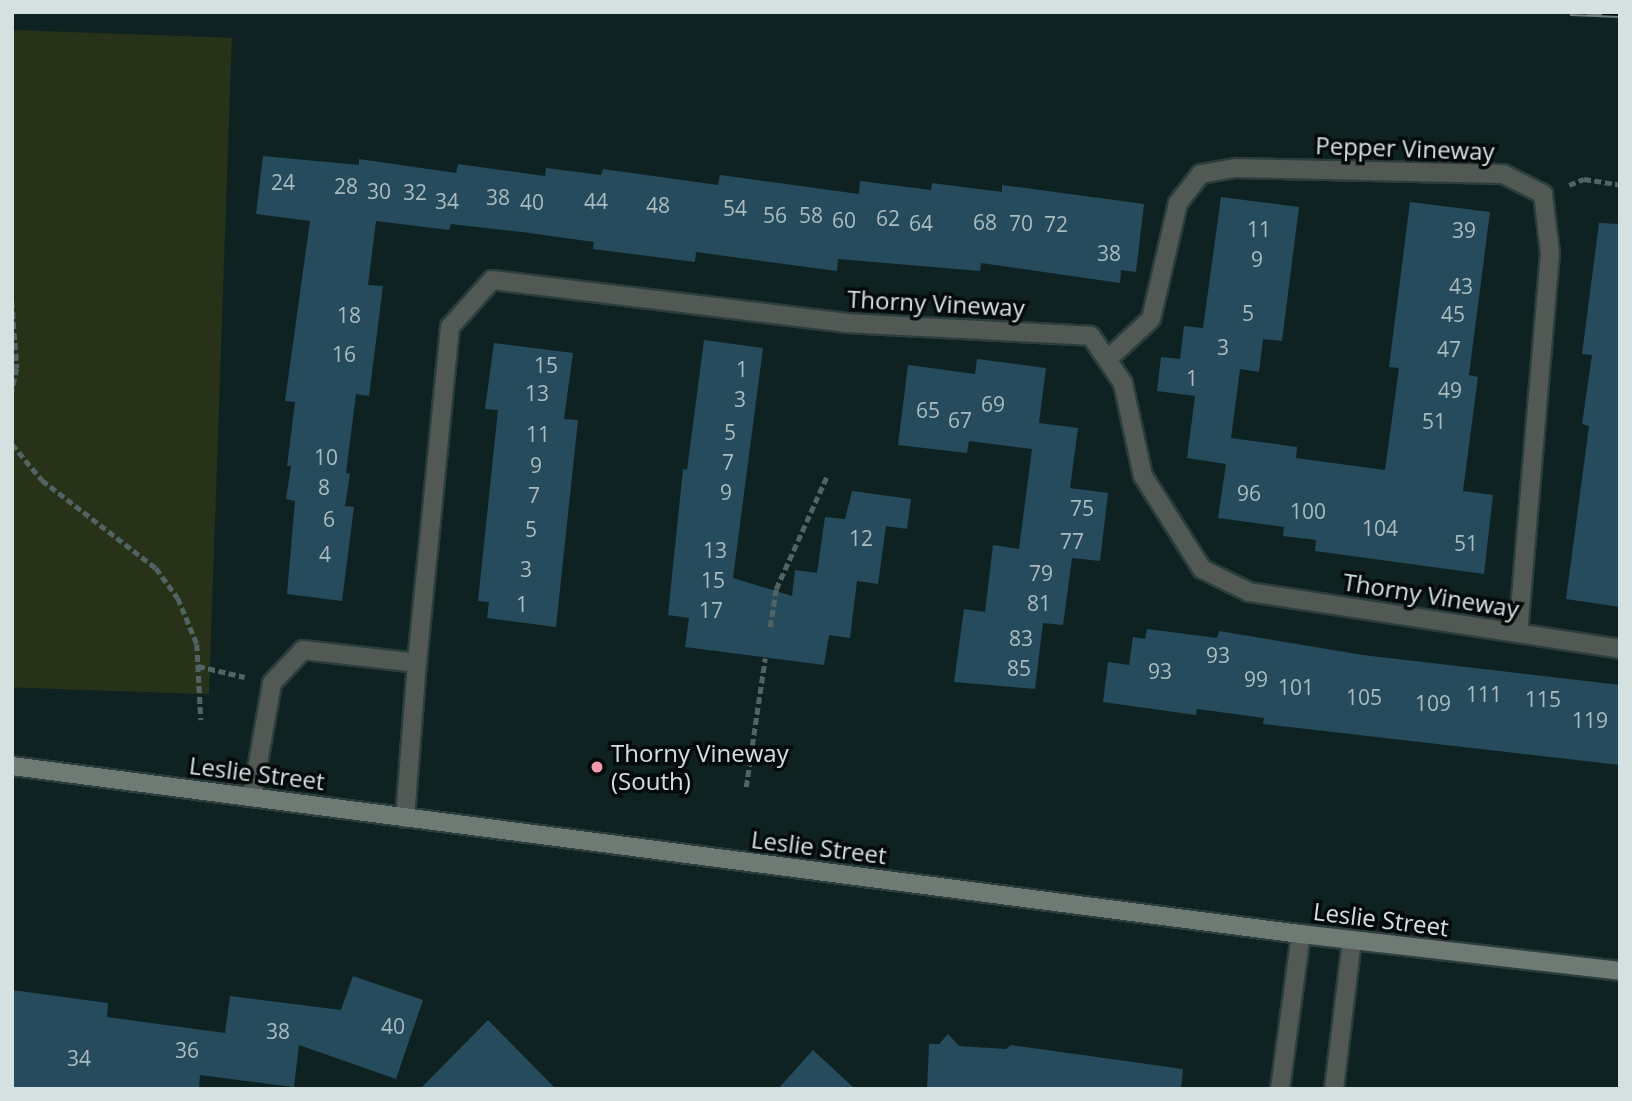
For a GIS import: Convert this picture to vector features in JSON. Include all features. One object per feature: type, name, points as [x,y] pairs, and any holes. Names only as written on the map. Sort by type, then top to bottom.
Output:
[{"type":"main road","name":"Leslie Street","points":[[12,766],[1352,941],[1620,971]]},
{"type":"street","name":"Pepper Vineway","points":[[1109,358],[1151,319],[1178,204],[1201,174],[1236,168],[1503,174],[1543,194]]},
{"type":"street","points":[[1518,633],[1550,253],[1543,194]]},
{"type":"street","name":"Thorny Vineway","points":[[405,818],[417,663],[450,327],[492,280],[845,323],[1091,336],[1109,358],[1123,383],[1143,476],[1202,569],[1249,592],[1620,649]]},
{"type":"street","points":[[252,797],[272,683],[303,650],[417,663]]},
{"type":"street","points":[[1280,1089],[1301,934]]},
{"type":"street","points":[[1334,1089],[1352,941]]},
{"type":"path","points":[[1543,194],[1584,179],[1620,185]]},
{"type":"path","points":[[12,301],[12,391]]},
{"type":"path","points":[[12,444],[42,481],[156,568],[178,598],[197,644],[201,720]]},
{"type":"path","points":[[770,627],[776,589],[827,476]]},
{"type":"path","points":[[746,787],[765,658]]},
{"type":"path","points":[[198,666],[272,683]]},
{"type":"green space","points":[[12,30],[232,38],[209,694],[12,687]]},
{"type":"building","points":[[263,156],[359,165],[359,159],[456,173],[458,164],[545,176],[546,168],[601,175],[603,169],[718,185],[720,175],[859,194],[860,181],[931,190],[932,183],[1002,192],[1002,185],[1144,204],[1136,272],[1121,270],[1120,283],[981,263],[980,271],[838,259],[837,271],[696,252],[695,262],[593,249],[594,242],[522,232],[451,224],[449,230],[376,221],[368,285],[383,286],[369,396],[356,394],[346,473],[350,474],[345,506],[354,507],[342,601],[287,594],[295,501],[286,499],[291,466],[287,466],[295,402],[285,401],[310,221],[256,214]]},
{"type":"building","points":[[1221,197],[1299,207],[1282,341],[1263,339],[1259,372],[1240,369],[1231,438],[1297,447],[1296,458],[1385,470],[1399,368],[1389,367],[1410,202],[1490,212],[1469,375],[1478,377],[1463,491],[1493,495],[1484,574],[1315,551],[1316,540],[1283,536],[1284,527],[1218,518],[1226,464],[1187,458],[1195,396],[1157,391],[1161,357],[1180,359],[1184,326],[1203,328]]},
{"type":"building","points":[[1599,223],[1620,224],[1620,607],[1566,599],[1589,426],[1582,424],[1592,355],[1582,354]]},
{"type":"building","points":[[704,340],[763,348],[733,578],[792,596],[795,570],[817,573],[825,517],[845,519],[852,491],[911,499],[907,529],[886,526],[878,584],[857,581],[850,638],[829,635],[824,665],[685,647],[689,618],[668,615],[683,469],[687,470]]},
{"type":"building","points":[[494,343],[573,353],[564,419],[578,420],[556,627],[487,618],[489,602],[478,601],[498,410],[485,409]]},
{"type":"building","points":[[977,359],[1046,368],[1039,423],[1078,428],[1070,488],[1108,493],[1100,561],[1072,558],[1063,625],[1043,623],[1035,689],[954,682],[964,609],[985,612],[993,545],[1019,549],[1032,449],[969,441],[967,453],[898,445],[908,365],[975,374]]},
{"type":"building","points":[[1147,629],[1217,638],[1219,631],[1363,655],[1620,685],[1620,765],[1263,724],[1264,718],[1197,709],[1196,715],[1103,702],[1108,662],[1129,665],[1133,637],[1145,639]]},
{"type":"building","points":[[353,976],[423,1000],[396,1079],[299,1045],[294,1087],[200,1075],[199,1089],[12,1089],[12,990],[108,1003],[107,1017],[225,1033],[230,996],[341,1010]]},
{"type":"building","points":[[488,1020],[556,1089],[420,1089]]},
{"type":"building","points":[[948,1034],[959,1046],[1006,1049],[1011,1045],[1183,1069],[1181,1089],[927,1089],[929,1044],[939,1044]]},
{"type":"building","points":[[813,1050],[855,1089],[778,1089]]},
{"type":"railway","points":[[1570,12],[1620,14]]},
{"type":"place","name":"Thorny Vineway (South)","points":[[597,767]]}]
